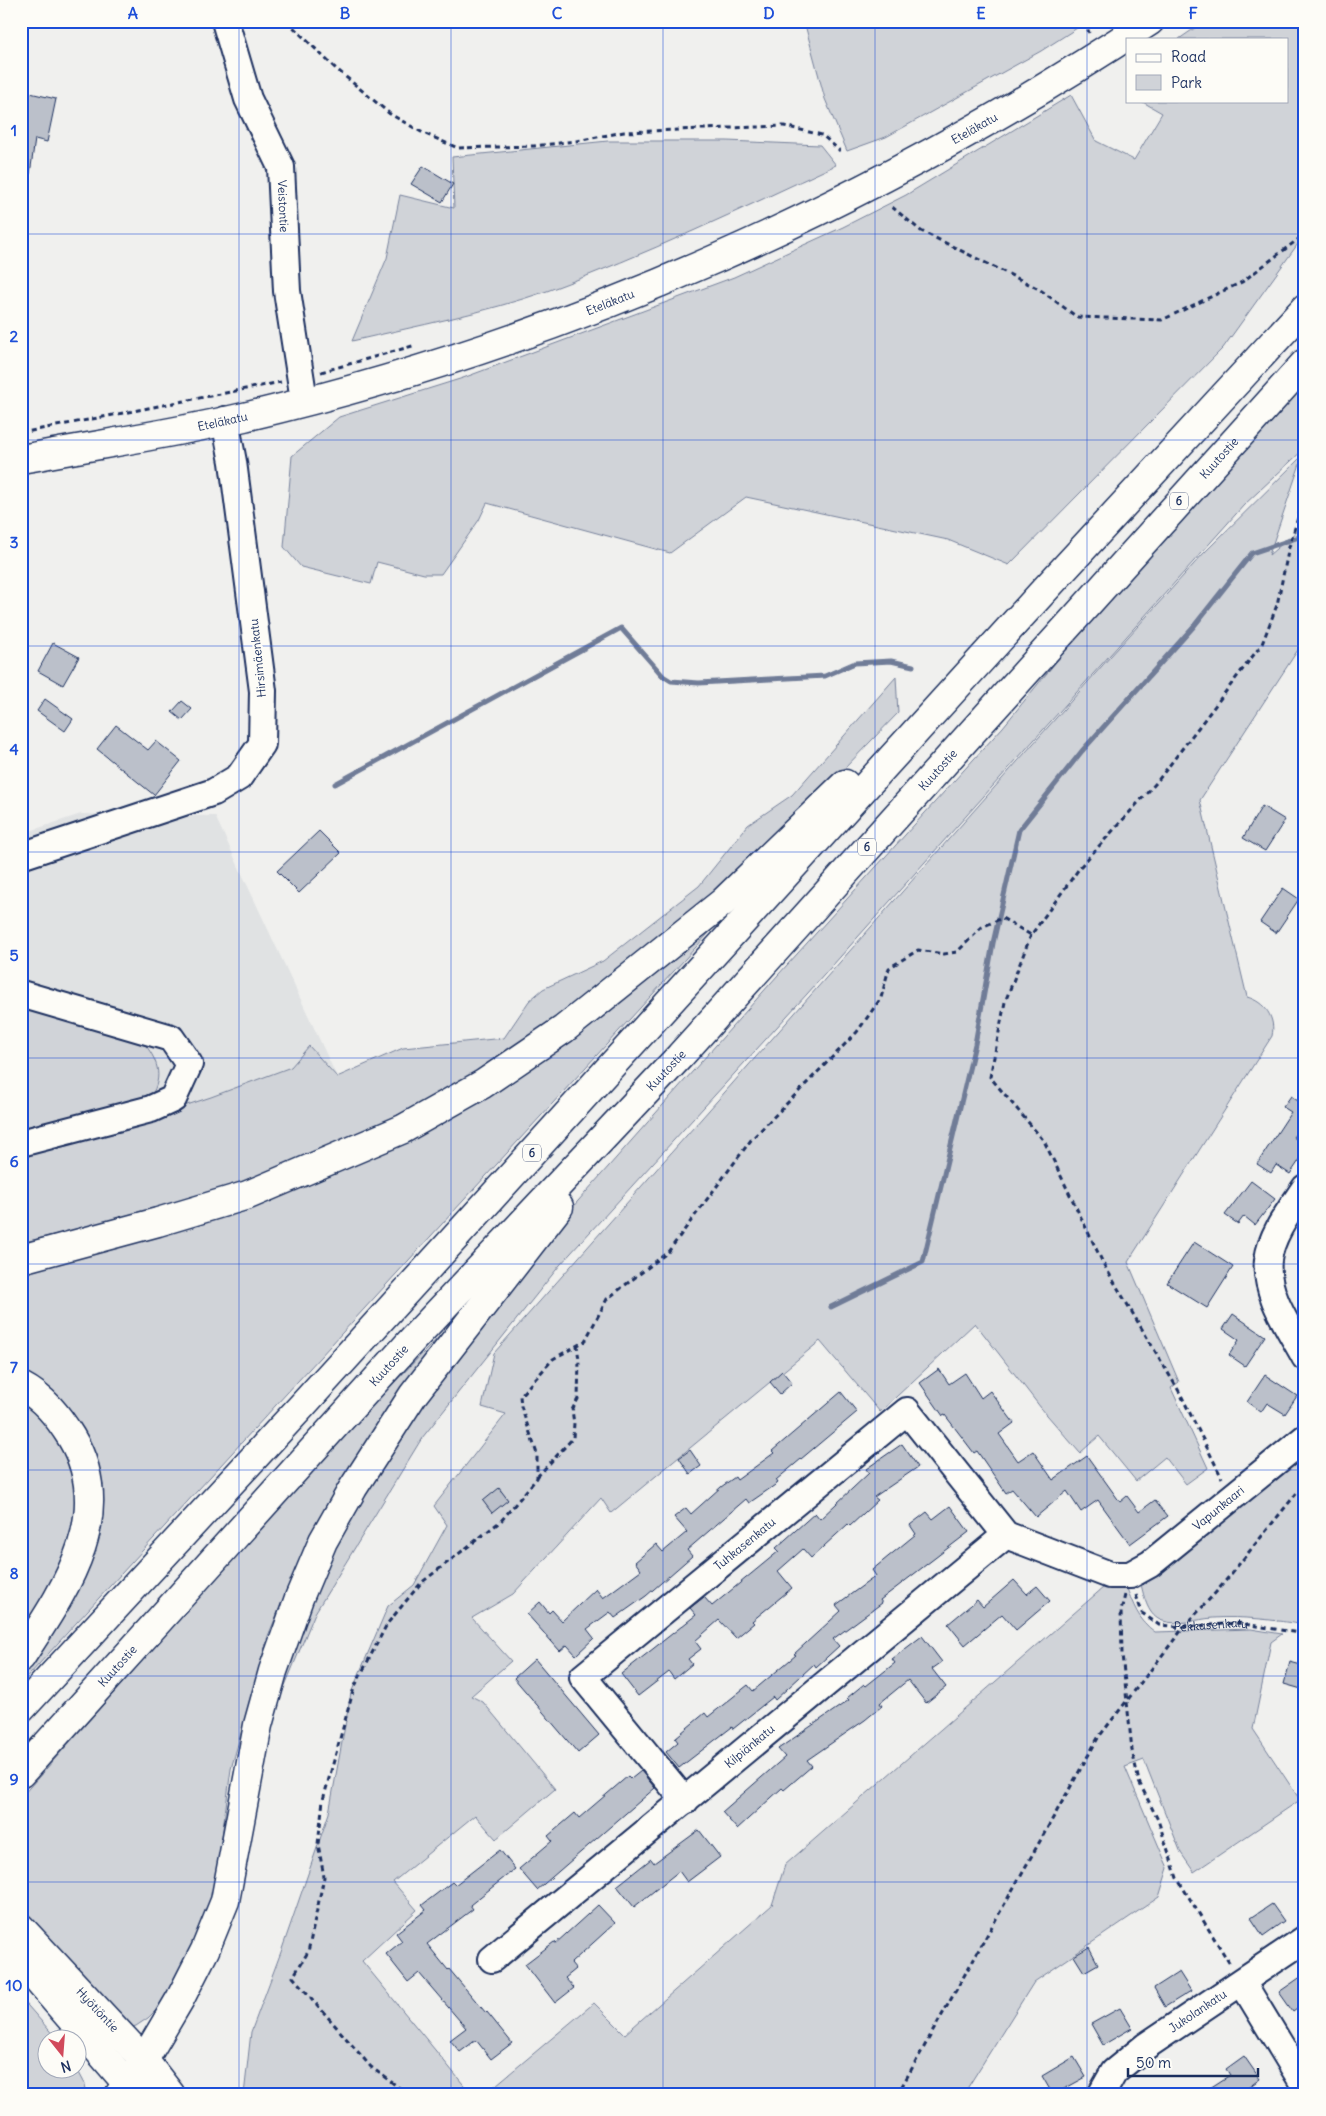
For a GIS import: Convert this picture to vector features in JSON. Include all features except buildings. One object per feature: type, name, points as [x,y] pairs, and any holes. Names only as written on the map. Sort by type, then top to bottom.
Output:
[{"type":"main road","name":"Eteläkatu","points":[[21,459],[225,420],[303,389],[380,380],[492,345],[614,302],[748,246],[857,194],[984,124],[1150,21]]},
{"type":"main road","name":"6","points":[[21,1708],[314,1393],[1040,595],[1305,308]]},
{"type":"main road","name":"Kuutostie","points":[[21,1774],[414,1338],[680,1056],[1305,363]]},
{"type":"main road","points":[[21,1260],[248,1195],[403,1129],[483,1084],[564,1029],[723,902],[1040,595]]},
{"type":"main road","points":[[128,2091],[205,1950],[225,1901],[258,1725],[272,1671],[298,1598],[324,1541],[353,1488],[413,1396],[477,1310],[680,1056]]},
{"type":"main road","points":[[21,1386],[56,1412],[77,1448],[90,1489],[85,1538],[58,1600],[21,1657]]},
{"type":"main road","name":"Hyötiöntie","points":[[21,1928],[144,2060],[171,2095]]},
{"type":"main road","name":"Hyötiöntie","points":[[21,1961],[128,2091]]},
{"type":"street","name":"Veistontie","points":[[226,21],[248,99],[281,167],[287,291],[303,389]]},
{"type":"street","name":"Hirsimäenkatu","points":[[21,856],[214,792],[239,777],[262,744],[263,691],[233,462],[225,420]]},
{"type":"street","points":[[21,994],[171,1038],[189,1064],[173,1099],[151,1109],[21,1143]]},
{"type":"street","points":[[1305,1188],[1287,1215],[1268,1260],[1270,1287],[1305,1357]]},
{"type":"street","name":"Tuhkasenkatu","points":[[685,1801],[583,1677],[907,1411],[1006,1535]]},
{"type":"street","name":"Vapunkaari","points":[[1130,1574],[1150,1564],[1305,1438]]},
{"type":"street","points":[[1006,1535],[1110,1575],[1130,1574]]},
{"type":"street","name":"Kilpiänkatu","points":[[492,1959],[1006,1535]]},
{"type":"street","name":"Jukolankatu","points":[[1101,2095],[1114,2072],[1146,2046],[1305,1939]]},
{"type":"street","points":[[1242,1982],[1305,2086]]},
{"type":"path","points":[[286,21],[334,67],[390,114],[422,133],[458,148],[534,146],[576,142],[624,132],[784,126],[822,135],[840,151]]},
{"type":"path","points":[[1085,21],[1089,33]]},
{"type":"path","points":[[1080,38],[1096,28]]},
{"type":"path","points":[[892,207],[921,231],[1039,289],[1077,317],[1162,320],[1242,282],[1305,234]]},
{"type":"path","points":[[21,433],[240,392],[303,389],[416,344]]},
{"type":"path","points":[[1232,1498],[1180,1392],[1104,1265],[1044,1141],[990,1077],[1005,1002],[1031,935],[1081,866],[1156,782],[1262,644],[1277,605],[1289,548],[1305,495]]},
{"type":"path","points":[[537,1478],[537,1454],[520,1406],[520,1396],[553,1359],[585,1341],[607,1300],[668,1252],[752,1140],[858,1032],[881,998],[888,968],[918,950],[944,954],[957,952],[982,927],[1002,918],[1031,935]]},
{"type":"path","points":[[409,2095],[371,2067],[293,1977],[308,1952],[324,1877],[318,1844],[323,1800],[354,1688],[387,1624],[421,1583],[501,1521],[573,1438],[574,1423],[572,1410],[578,1399],[577,1345]]},
{"type":"path","points":[[897,2095],[1098,1738],[1184,1627],[1218,1590],[1305,1482]]},
{"type":"path","points":[[1130,1574],[1121,1611],[1122,1654],[1132,1750],[1139,1782],[1158,1820],[1177,1878],[1242,1982]]},
{"type":"path","name":"Pekkasenkatu","points":[[1130,1574],[1142,1613],[1159,1625],[1184,1627],[1238,1623],[1305,1634]]},
{"type":"shaded area","points":[[81,814],[215,816],[337,1077],[21,1177],[21,834]]},
{"type":"green space","points":[[804,21],[1088,21],[1041,51],[886,137],[847,151],[825,99]]},
{"type":"green space","points":[[1205,21],[1305,21],[1305,234],[1223,348],[1009,565],[948,540],[746,497],[670,553],[487,503],[479,520],[441,574],[424,574],[377,562],[371,584],[301,567],[284,547],[292,456],[339,417],[463,378],[734,277],[843,227],[906,195],[1071,95],[1096,141],[1134,160],[1162,113],[1143,102],[1288,102],[1288,38],[1180,38]]},
{"type":"green space","points":[[608,141],[727,141],[820,145],[836,165],[657,247],[547,291],[475,313],[352,341],[387,258],[400,195],[454,208],[452,157]]},
{"type":"green space","points":[[1305,385],[1305,448],[1244,505],[807,994],[560,1265],[422,1438],[315,1613],[270,1722],[300,1626],[342,1531],[406,1427],[555,1227],[778,975],[1003,727],[1082,630]]},
{"type":"green space","points":[[1303,455],[1269,555],[1305,524],[1305,639],[1200,800],[1247,997],[1259,1003],[1268,1012],[1273,1029],[1272,1036],[1128,1262],[1179,1382],[1171,1388],[1208,1468],[1186,1484],[1165,1457],[1136,1481],[1099,1436],[1080,1453],[1041,1408],[975,1323],[880,1412],[820,1341],[611,1513],[601,1498],[513,1594],[472,1618],[511,1661],[471,1696],[483,1702],[555,1789],[496,1839],[475,1815],[393,1882],[417,1910],[362,1961],[472,2095],[244,2095],[251,2032],[329,1813],[351,1693],[388,1606],[414,1585],[447,1525],[434,1506],[506,1414],[482,1407],[494,1353],[1110,657],[1203,554]]},
{"type":"green space","points":[[896,677],[898,713],[815,799],[717,893],[534,1036],[461,1081],[368,1131],[258,1179],[142,1213],[21,1243],[21,1149],[166,1112],[211,1097],[291,1067],[309,1046],[337,1077],[403,1048],[504,1038],[529,1001],[543,989],[603,961],[699,886],[748,825],[792,795]]},
{"type":"green space","points":[[740,899],[21,1684],[21,1671],[53,1627],[84,1576],[102,1517],[99,1478],[21,1374],[21,1269],[267,1200],[347,1168],[423,1132],[576,1036],[658,971]]},
{"type":"green space","points":[[21,1007],[143,1042],[152,1055],[157,1068],[157,1082],[151,1096],[21,1136]]},
{"type":"green space","points":[[463,1312],[393,1404],[354,1461],[302,1554],[268,1636],[231,1769],[220,1851],[208,1913],[185,1964],[163,2003],[148,2018],[136,2026],[126,2029],[107,2000],[21,1908],[21,1797],[347,1431]]},
{"type":"green space","points":[[21,1399],[53,1429],[71,1464],[78,1502],[67,1557],[21,1631]]},
{"type":"green space","points":[[1305,1452],[1305,1625],[1271,1620],[1236,1618],[1213,1618],[1175,1623],[1158,1619],[1150,1611],[1141,1584]]},
{"type":"green space","points":[[1126,1586],[1140,1617],[1155,1632],[1251,1629],[1282,1634],[1271,1642],[1253,1729],[1300,1800],[1194,1872],[1181,1853],[1144,1760],[1125,1767],[1168,1868],[1159,1897],[1034,1982],[963,2095],[484,2095],[594,2003],[625,2034],[772,1905],[785,1865],[1104,1587]]},
{"type":"green space","points":[[21,1998],[47,2028],[38,2028],[38,2078],[82,2078],[85,2084],[84,2095],[21,2095]]},
{"type":"waterway","points":[[831,1307],[923,1262],[975,1044],[993,943],[1019,830],[1082,751],[1194,626],[1252,553],[1305,535]]},
{"type":"waterway","points":[[335,784],[621,628],[663,676],[671,681],[699,683],[825,676],[855,663],[891,661],[913,666]]}]
